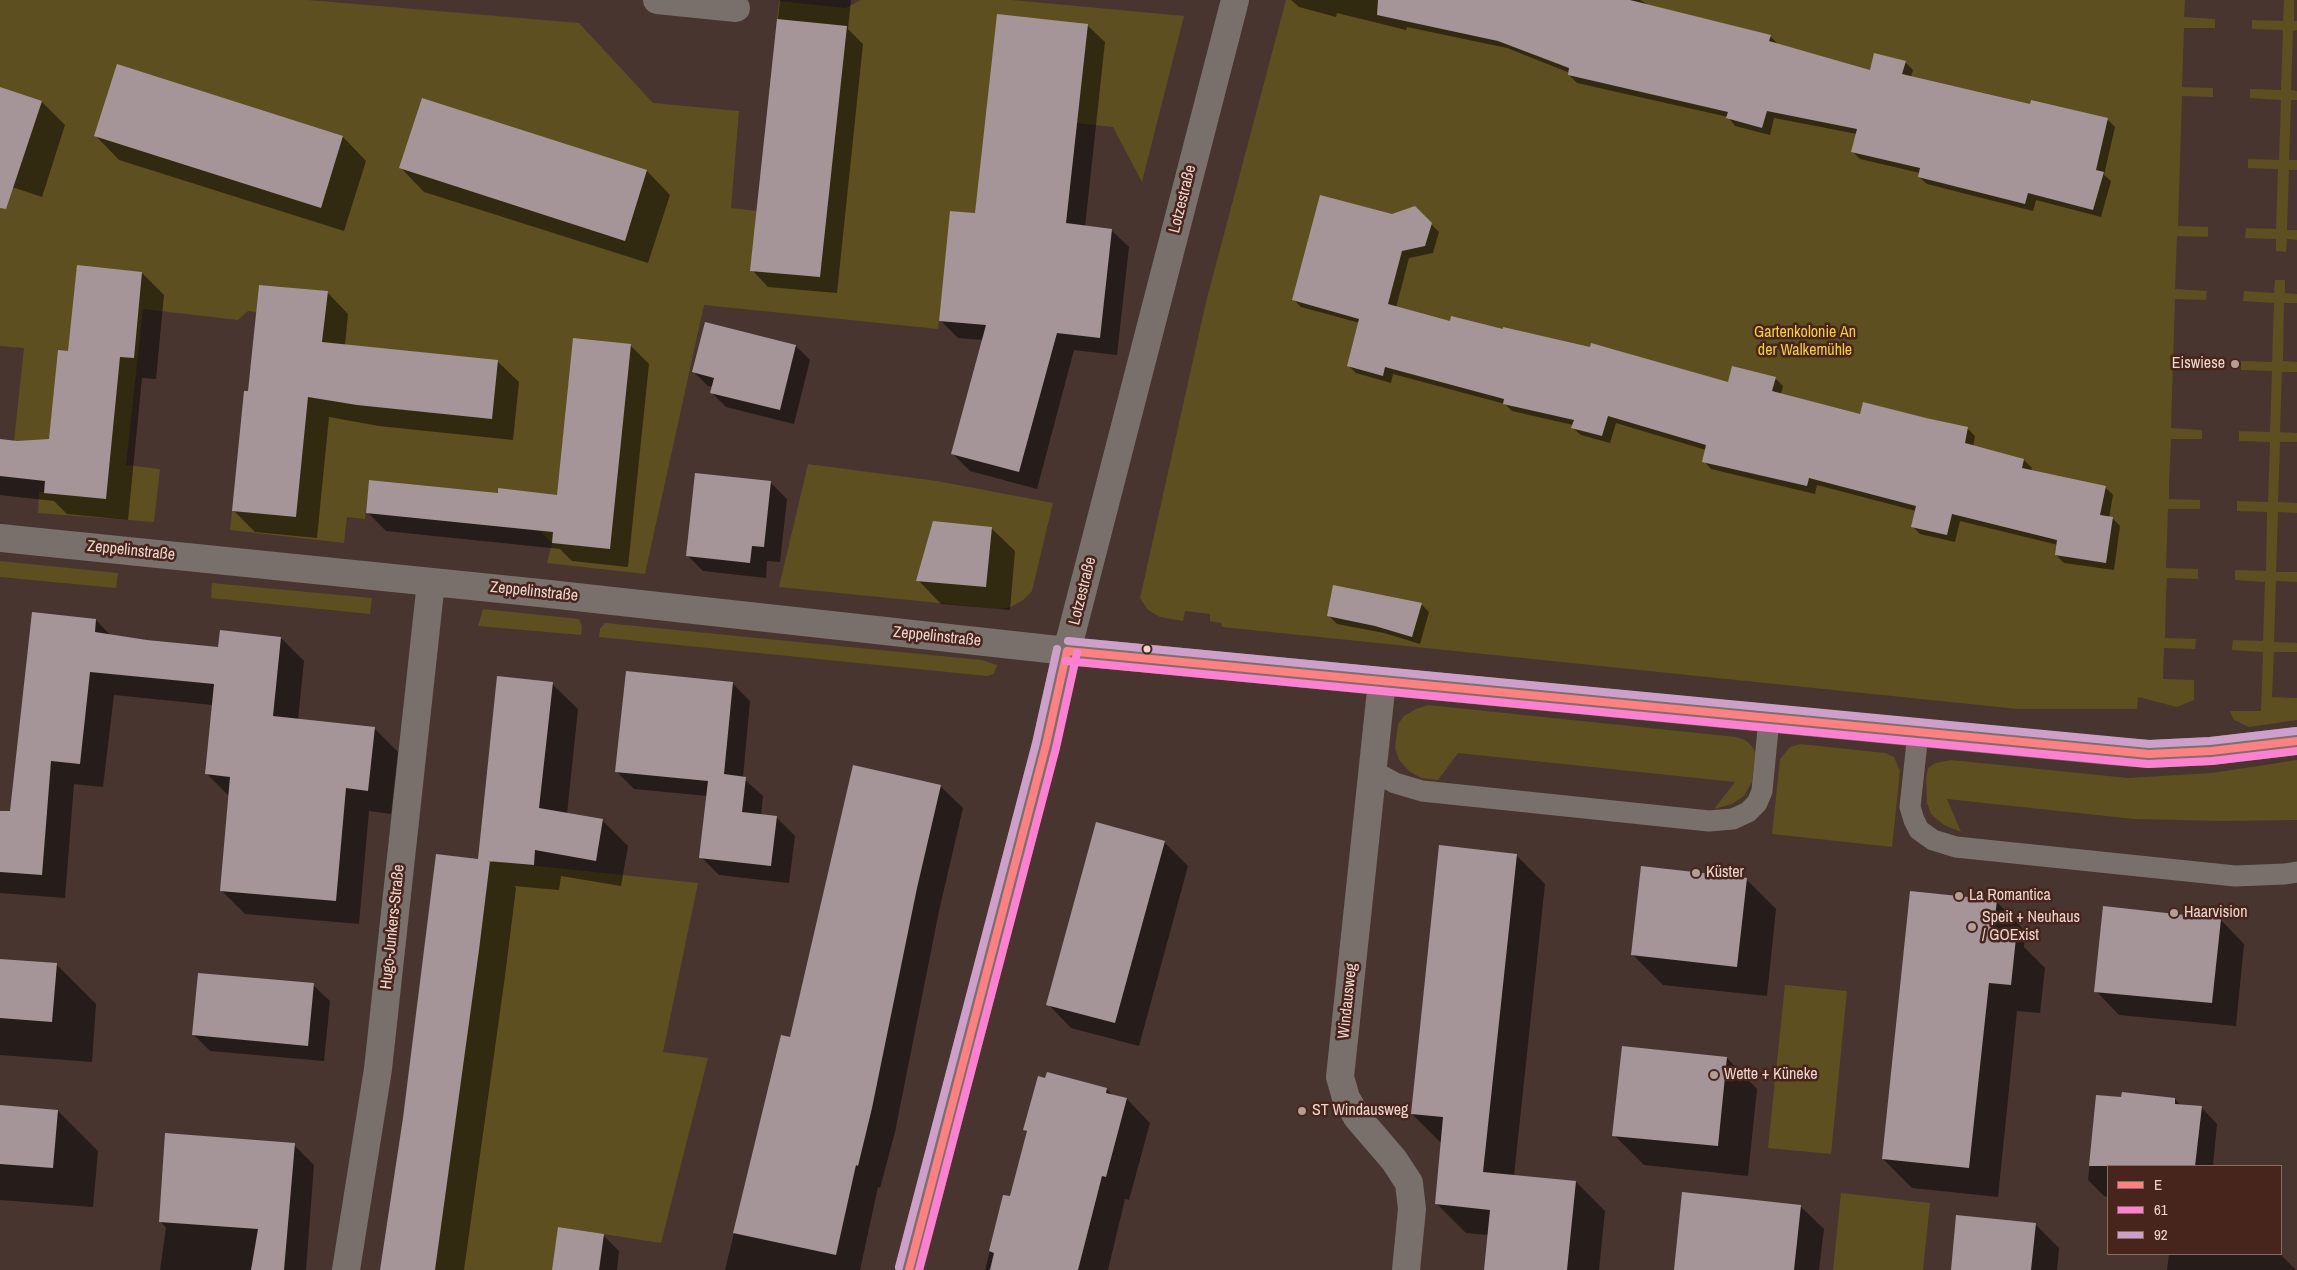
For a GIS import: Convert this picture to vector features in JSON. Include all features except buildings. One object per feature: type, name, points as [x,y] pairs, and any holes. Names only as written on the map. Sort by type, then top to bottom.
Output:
[{"type":"street","points":[[656,0],[736,8]]},
{"type":"street","name":"Lotzestraße","points":[[909,1270],[1046,745],[1068,651],[1234,0]]},
{"type":"street","name":"Zeppelinstraße","points":[[0,538],[431,582],[1068,651]]},
{"type":"street","name":"Hugo-Junkers-Straße","points":[[346,1270],[378,1069],[431,582]]},
{"type":"street","points":[[1068,651],[2150,754],[2211,751],[2297,741]]},
{"type":"street","name":"Windausweg","points":[[1382,681],[1340,1077],[1346,1098],[1357,1117],[1394,1160],[1409,1184],[1412,1209],[1406,1270]]},
{"type":"lane","points":[[1372,770],[1394,783],[1422,791],[1709,821],[1733,819],[1748,812],[1757,803],[1762,791],[1769,719]]},
{"type":"lane","points":[[1918,733],[1910,807],[1919,830],[1933,840],[1956,847],[2235,876],[2297,872]]},
{"type":"green space","points":[[0,0],[308,0],[579,23],[653,103],[739,111],[731,208],[757,211],[779,1],[846,8],[861,0],[1012,0],[1184,16],[1142,182],[1113,127],[1077,123],[1066,223],[951,211],[938,329],[704,305],[645,574],[547,563],[552,543],[498,489],[494,525],[487,492],[369,480],[365,519],[347,517],[344,543],[230,530],[232,511],[296,517],[308,397],[317,398],[327,291],[259,285],[256,312],[248,311],[238,320],[143,309],[126,465],[160,469],[154,522],[38,513],[39,492],[44,492],[48,445],[14,441],[24,348],[0,346]]},
{"type":"green space","name":"Gartenkolonie An der Walkemühle","points":[[1286,0],[2185,0],[2184,17],[2215,19],[2215,28],[2184,28],[2182,87],[2213,88],[2213,97],[2182,96],[2178,226],[2208,227],[2208,237],[2177,236],[2175,289],[2207,291],[2206,300],[2175,299],[2171,428],[2202,430],[2202,439],[2171,439],[2169,499],[2200,500],[2200,509],[2168,509],[2166,568],[2198,569],[2198,579],[2167,578],[2165,638],[2196,639],[2195,649],[2164,648],[2163,679],[2194,680],[2194,700],[2177,707],[2138,697],[2137,709],[2018,709],[1222,627],[1221,623],[1210,621],[1210,614],[1185,611],[1183,621],[1160,617],[1148,610],[1140,598],[1206,302]]},
{"type":"green space","points":[[2284,0],[2294,0],[2294,21],[2297,21],[2297,30],[2293,31],[2291,90],[2297,91],[2297,100],[2291,100],[2289,160],[2297,160],[2297,170],[2289,170],[2287,230],[2297,230],[2297,240],[2287,239],[2286,252],[2276,251],[2276,239],[2245,238],[2246,228],[2276,229],[2278,169],[2248,168],[2248,159],[2279,160],[2281,100],[2250,98],[2250,89],[2281,90],[2283,30],[2252,29],[2252,20],[2283,21]]},
{"type":"green space","points":[[2275,280],[2285,280],[2285,293],[2297,294],[2297,303],[2284,303],[2283,361],[2297,362],[2297,372],[2282,372],[2280,432],[2297,433],[2297,442],[2280,442],[2278,502],[2297,503],[2297,513],[2278,512],[2276,572],[2297,572],[2297,582],[2276,581],[2274,642],[2297,643],[2297,652],[2274,652],[2272,697],[2297,698],[2297,720],[2249,727],[2234,720],[2230,711],[2261,711],[2263,652],[2232,650],[2233,640],[2263,641],[2265,582],[2235,580],[2235,570],[2266,571],[2267,512],[2237,511],[2237,501],[2268,502],[2270,442],[2239,441],[2239,431],[2270,432],[2272,371],[2241,370],[2241,361],[2272,362],[2274,303],[2243,301],[2244,291],[2274,293]]},
{"type":"green space","points":[[808,464],[937,481],[1053,503],[1032,591],[1023,600],[1011,607],[999,609],[779,587]]},
{"type":"green space","points":[[0,561],[118,573],[116,588],[0,577]]},
{"type":"green space","points":[[212,583],[372,598],[370,614],[211,598]]},
{"type":"green space","points":[[483,609],[579,619],[582,626],[581,635],[478,626]]},
{"type":"green space","points":[[605,623],[982,660],[997,665],[994,674],[987,676],[599,637],[600,629]]},
{"type":"green space","points":[[1428,705],[1736,737],[1745,740],[1752,746],[1755,753],[1752,782],[1744,796],[1732,804],[1714,809],[1735,782],[1458,753],[1438,780],[1421,778],[1409,771],[1399,760],[1395,748],[1398,724],[1404,716]]},
{"type":"green space","points":[[1800,744],[1885,753],[1894,757],[1900,771],[1892,847],[1772,834],[1780,759],[1790,747]]},
{"type":"green space","points":[[1951,760],[2128,778],[2212,773],[2297,760],[2297,820],[2134,819],[1947,799],[1961,832],[1944,825],[1931,814],[1927,803],[1926,778],[1928,768],[1936,763]]},
{"type":"green space","points":[[490,861],[698,883],[663,1052],[708,1058],[661,1243],[559,1227],[552,1270],[435,1270]]},
{"type":"green space","points":[[1785,985],[1847,991],[1831,1154],[1768,1148]]},
{"type":"green space","points":[[1841,1193],[1930,1203],[1923,1270],[1833,1270]]},
{"type":"transit line","name":"92","points":[[1068,641],[2149,744],[2210,741],[2296,731]]},
{"type":"transit line","name":"92","points":[[899,1267],[1036,743],[1057,649]]},
{"type":"transit line","name":"E","points":[[1067,651],[2149,754],[2211,751],[2297,741]]},
{"type":"transit line","name":"E","points":[[909,1270],[1046,745],[1067,651]]},
{"type":"transit line","name":"61","points":[[919,1270],[1056,748],[1077,653]]},
{"type":"transit line","name":"61","points":[[1066,661],[2148,764],[2212,761],[2297,751]]},
{"type":"place","name":"Eiswiese","points":[[2235,364]]},
{"type":"place","name":"Küster","points":[[1696,873]]},
{"type":"place","name":"La Romantica","points":[[1959,896]]},
{"type":"place","name":"Haarvision","points":[[2174,913]]},
{"type":"place","name":"Speit + Neuhaus / GOExist","points":[[1972,927]]},
{"type":"place","name":"Wette + Küneke","points":[[1714,1075]]},
{"type":"place","name":"ST Windausweg","points":[[1302,1111]]}]
